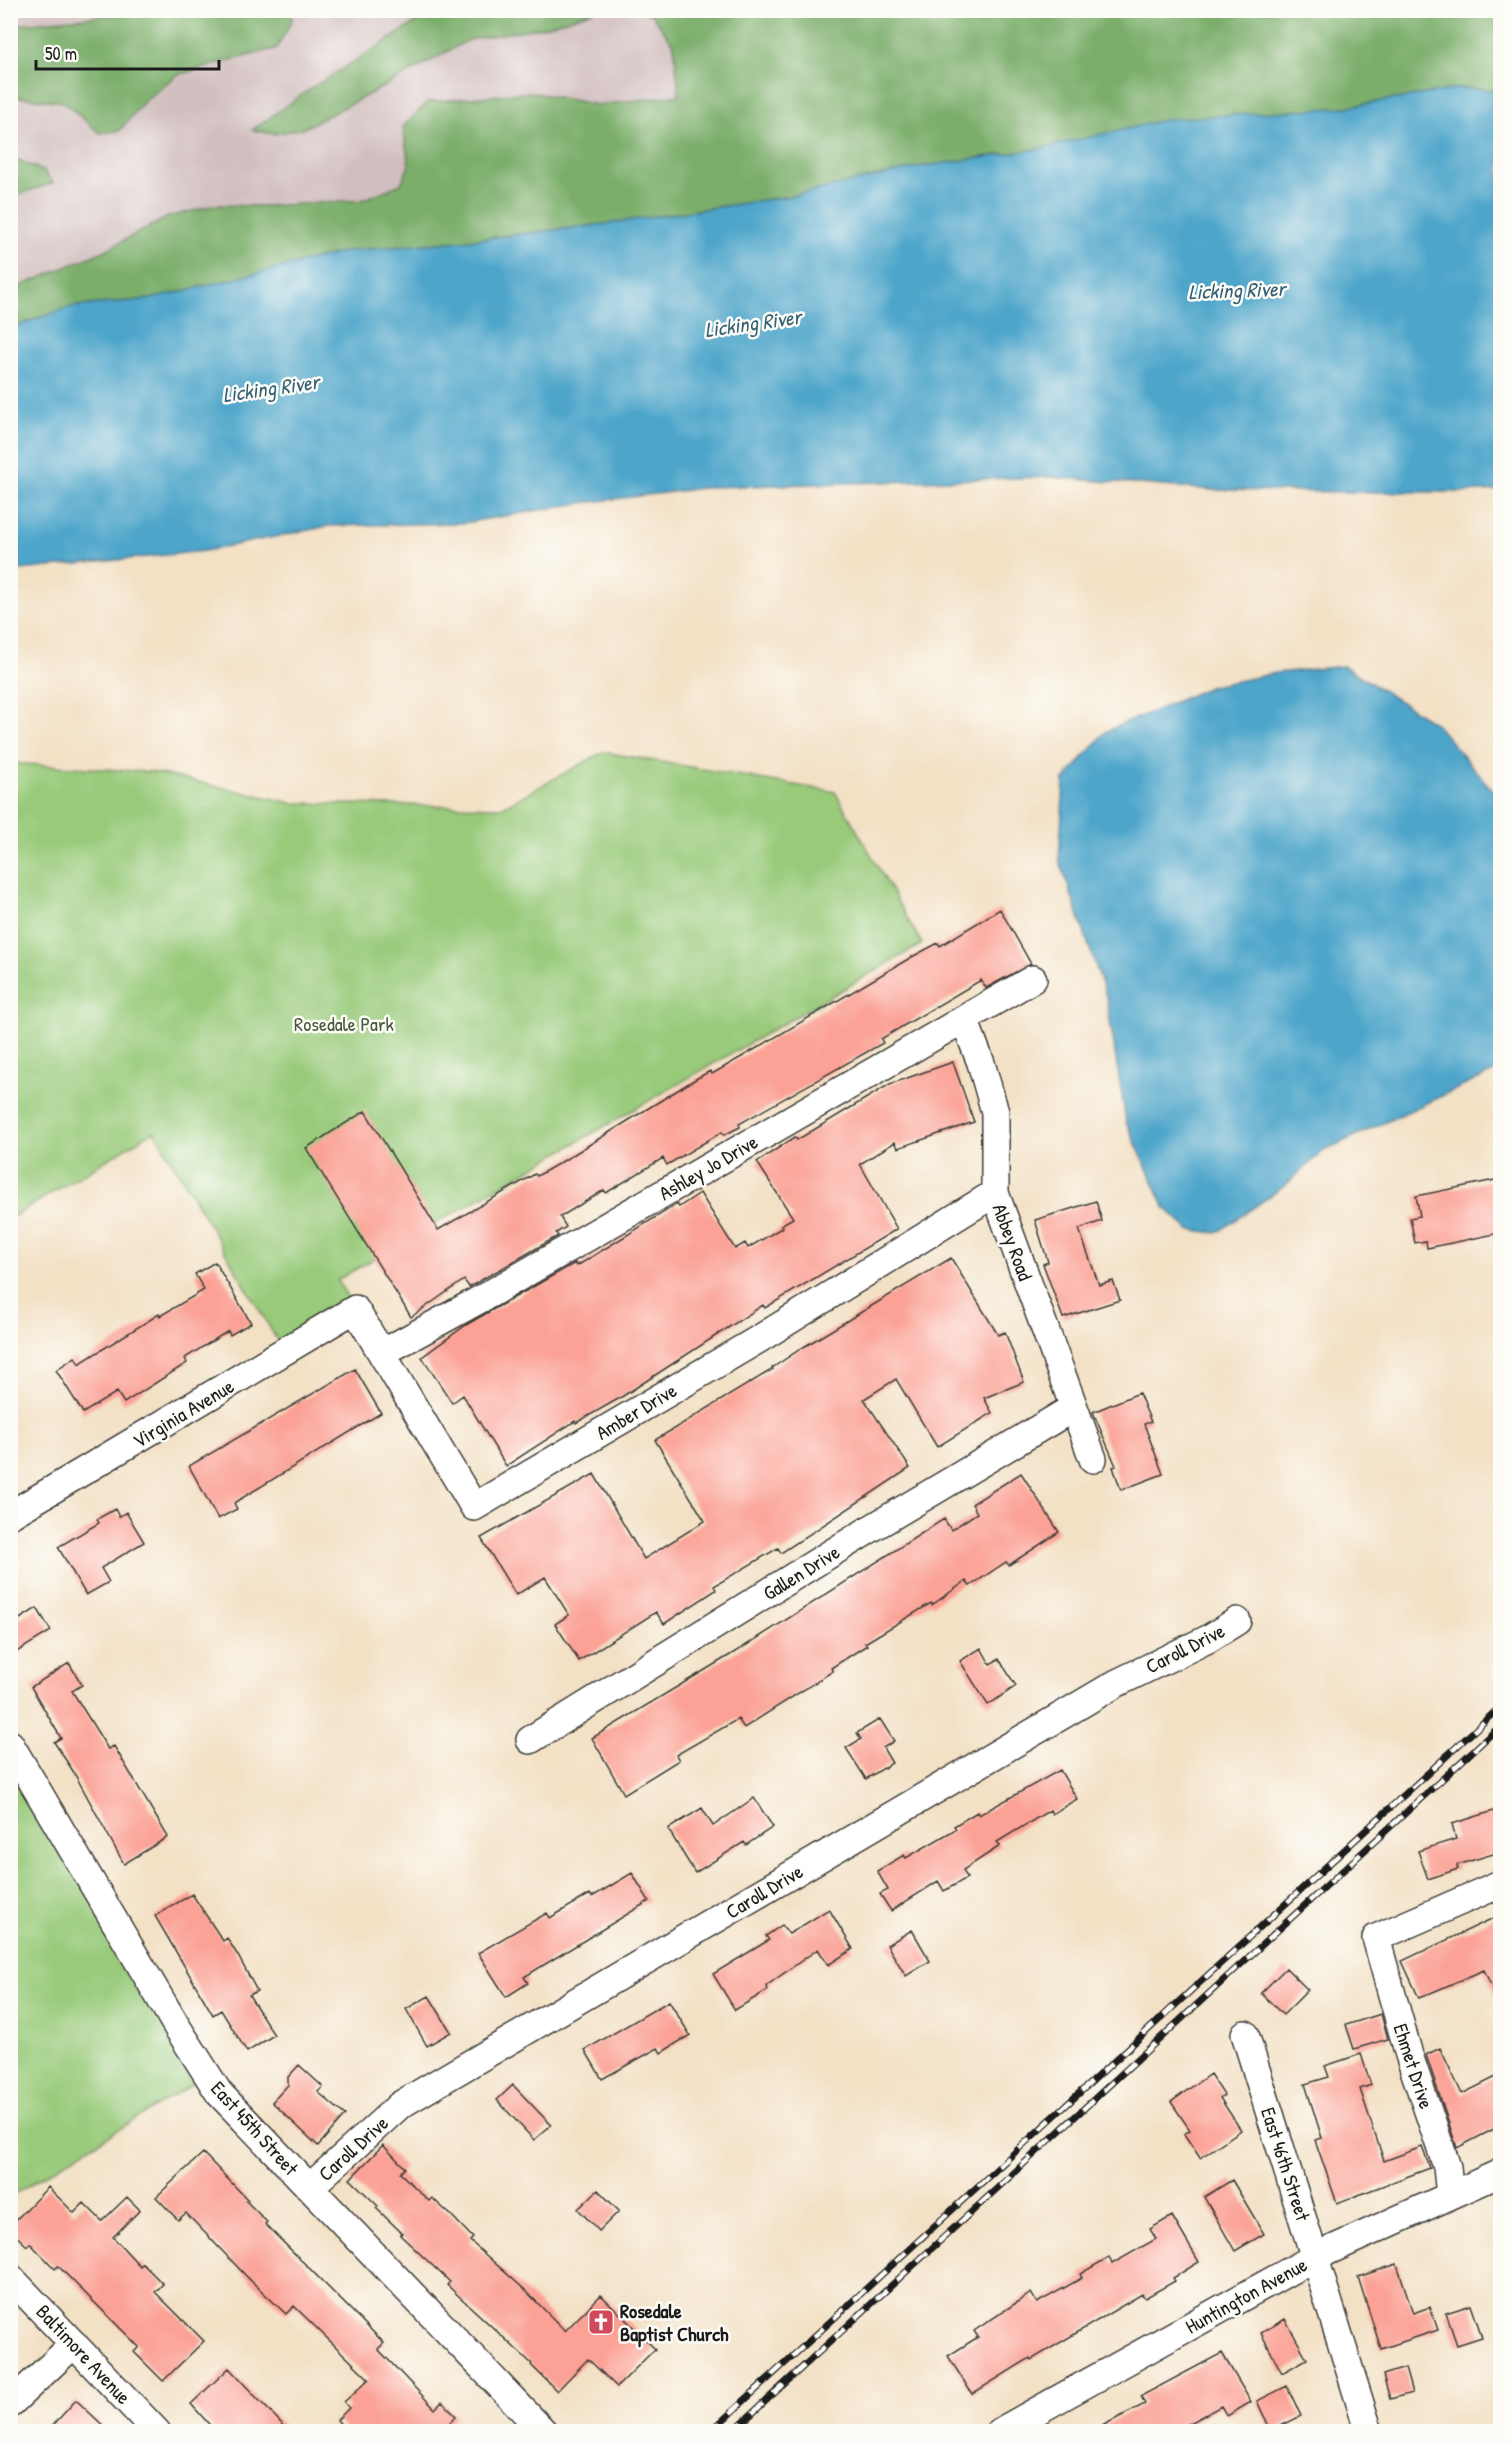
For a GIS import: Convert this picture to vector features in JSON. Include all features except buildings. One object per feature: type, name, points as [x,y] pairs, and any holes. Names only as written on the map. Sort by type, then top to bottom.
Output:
[{"type":"street","name":"Ashley Jo Drive","points":[[382,1353],[488,1295],[1033,979]]},
{"type":"street","name":"Abbey Road","points":[[964,1019],[981,1064],[994,1112],[995,1193],[1093,1459]]},
{"type":"street","name":"Amber Drive","points":[[355,1309],[474,1508],[759,1339],[995,1193]]},
{"type":"street","name":"Virginia Avenue","points":[[10,1515],[355,1309]]},
{"type":"street","name":"Gallen Drive","points":[[530,1740],[867,1531],[1073,1408]]},
{"type":"street","name":"Caroll Drive","points":[[309,2188],[400,2105],[1118,1683],[1209,1639],[1237,1621]]},
{"type":"street","name":"East 45th Street","points":[[10,1744],[177,2027],[219,2092],[544,2432]]},
{"type":"street","name":"Ehmet Drive","points":[[1450,2195],[1447,2166],[1409,2055],[1376,1938],[1500,1884]]},
{"type":"street","name":"East 46th Street","points":[[1245,2034],[1369,2432]]},
{"type":"street","name":"Huntington Avenue","points":[[999,2432],[1315,2257],[1500,2173]]},
{"type":"street","name":"Baltimore Avenue","points":[[10,2277],[157,2432]]},
{"type":"street","points":[[10,2404],[74,2344]]},
{"type":"shaded area","points":[[11,11],[434,11],[311,89],[253,130],[274,134],[304,128],[468,40],[543,27],[595,11],[643,11],[652,15],[674,45],[679,95],[598,105],[531,92],[403,127],[409,165],[402,184],[362,200],[268,206],[215,205],[168,217],[104,251],[11,290]]},
{"type":"green space","points":[[152,11],[291,11],[292,20],[277,48],[177,75],[144,102],[119,131],[100,133],[63,102],[11,96],[11,25]]},
{"type":"green space","points":[[434,11],[595,11],[543,27],[468,40],[304,128],[274,134],[252,130],[310,89]]},
{"type":"green space","points":[[643,11],[1500,11],[1500,91],[1462,88],[1347,107],[1038,149],[919,167],[791,196],[605,224],[462,241],[348,251],[151,299],[70,307],[11,328],[11,290],[104,251],[168,217],[215,205],[268,206],[362,200],[401,184],[409,165],[403,127],[428,102],[531,92],[598,105],[679,95],[674,45],[652,15]]},
{"type":"green space","points":[[11,157],[44,171],[53,183],[11,197]]},
{"type":"green space","name":"Rosedale Park","points":[[603,752],[835,792],[922,944],[337,1280],[355,1309],[284,1352],[154,1131],[11,1218],[11,763],[152,772],[292,803],[503,807]]},
{"type":"green space","points":[[11,1744],[207,2075],[11,2196]]},
{"type":"water","name":"Licking River","points":[[1462,88],[1500,91],[1500,490],[1340,492],[1215,490],[1048,477],[712,487],[575,504],[464,523],[329,526],[205,551],[11,571],[11,328],[70,307],[151,299],[348,251],[462,241],[605,224],[791,196],[919,167],[1038,149],[1168,119],[1347,107]]},
{"type":"water","points":[[1344,666],[1436,724],[1500,799],[1500,1069],[1323,1151],[1286,1185],[1217,1233],[1189,1230],[1165,1208],[1126,1122],[1106,996],[1059,859],[1064,780],[1106,731],[1212,686],[1276,673]]},
{"type":"railway","points":[[710,2432],[1500,1707]]},
{"type":"railway","points":[[732,2432],[1500,1726]]},
{"type":"place","name":"Rosedale Baptist Church","points":[[601,2322]]}]
